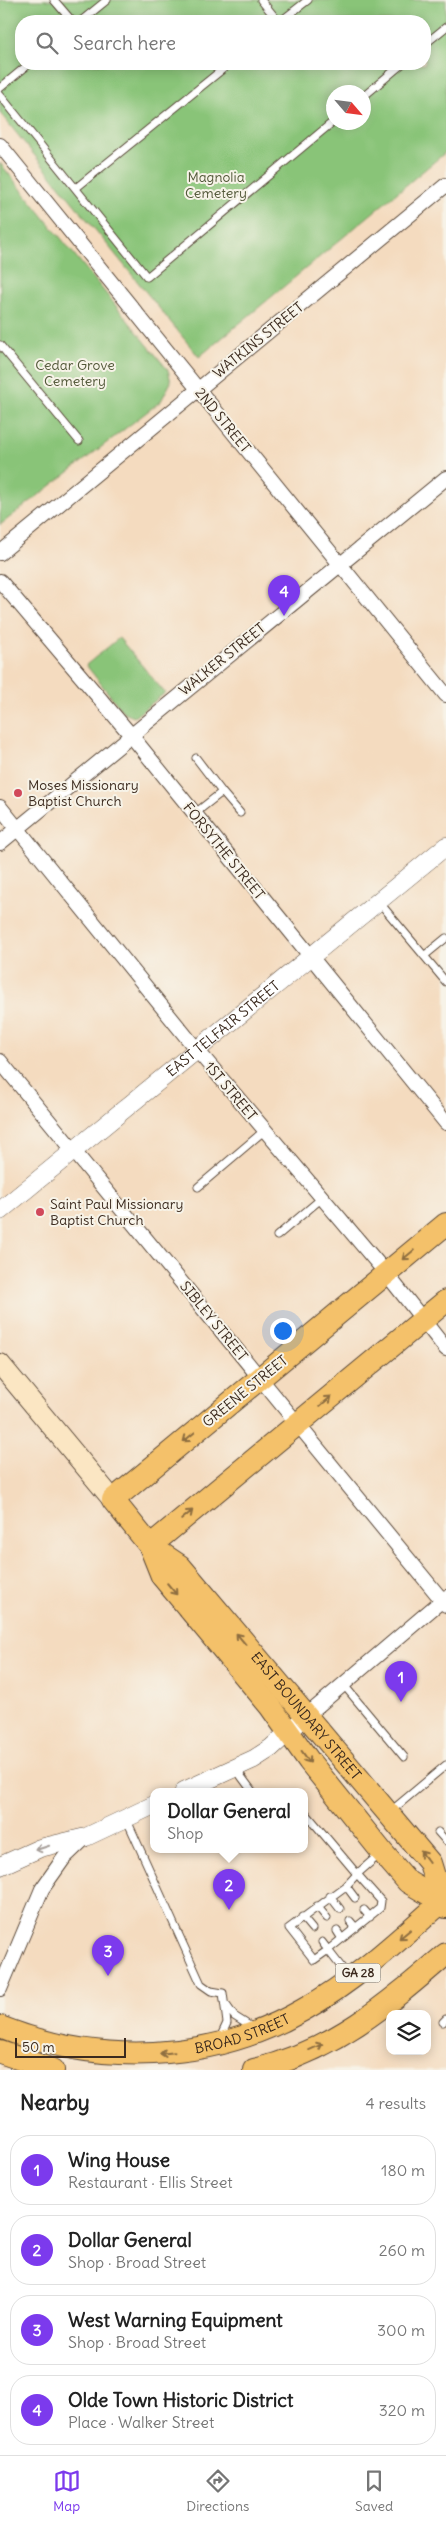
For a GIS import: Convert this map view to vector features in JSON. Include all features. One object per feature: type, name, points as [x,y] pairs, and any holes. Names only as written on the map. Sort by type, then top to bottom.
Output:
[{"type":"main road","name":"GREENE STREET","points":[[113,1500],[446,1224]]},
{"type":"main road","points":[[150,1546],[446,1301]]},
{"type":"main road","name":"EAST BOUNDARY STREET","points":[[0,1364],[150,1546],[162,1576],[270,1706],[288,1732],[382,1852],[408,1882],[445,1902]]},
{"type":"main road","name":"EAST BOUNDARY STREET","points":[[150,1546],[180,1566],[430,1863],[445,1902]]},
{"type":"main road","name":"BROAD STREET","points":[[0,2027],[49,2044],[103,2053],[131,2055],[162,2053],[214,2044],[266,2030],[303,2010],[350,1979],[445,1902]]},
{"type":"main road","points":[[254,2070],[298,2056],[348,2032],[390,2002],[446,1954]]},
{"type":"main road","points":[[0,2052],[53,2070]]},
{"type":"street","name":"2ND STREET","points":[[0,145],[446,695]]},
{"type":"street","name":"WATKINS STREET","points":[[0,552],[446,185]]},
{"type":"street","name":"WALKER STREET","points":[[0,842],[446,478]]},
{"type":"street","name":"FORSYTHE STREET","points":[[0,581],[130,734],[310,958],[446,1123]]},
{"type":"street","name":"1ST STREET","points":[[0,807],[197,1050],[386,1273],[446,1349]]},
{"type":"street","name":"EAST TELFAIR STREET","points":[[0,1211],[446,846]]},
{"type":"street","name":"SIBLEY STREET","points":[[0,1061],[445,1601]]},
{"type":"street","points":[[191,1788],[235,1768],[271,1748],[342,1683],[445,1601]]},
{"type":"street","points":[[0,1866],[40,1848],[86,1837],[150,1807]]},
{"type":"street","points":[[0,1989],[42,1890],[64,1858],[86,1837]]},
{"type":"lane","points":[[54,0],[67,15]]},
{"type":"lane","points":[[88,15],[107,0]]},
{"type":"lane","points":[[261,0],[275,15]]},
{"type":"lane","points":[[288,15],[308,0]]},
{"type":"lane","points":[[431,39],[446,27]]},
{"type":"lane","points":[[0,88],[22,70]]},
{"type":"lane","points":[[76,188],[222,70]]},
{"type":"lane","points":[[371,90],[395,70]]},
{"type":"lane","points":[[0,95],[147,277],[326,128]]},
{"type":"lane","points":[[0,345],[79,441]]},
{"type":"lane","points":[[196,758],[240,813]]},
{"type":"lane","points":[[194,814],[222,792]]},
{"type":"lane","points":[[378,902],[446,982]]},
{"type":"lane","points":[[424,956],[446,938]]},
{"type":"lane","points":[[198,1187],[265,1130]]},
{"type":"lane","points":[[277,1236],[322,1198]]},
{"type":"lane","points":[[342,1683],[404,1757]]},
{"type":"lane","points":[[388,1813],[446,1765]]},
{"type":"lane","points":[[235,1768],[250,1788]]},
{"type":"lane","points":[[308,1816],[357,1874],[380,1902],[380,1908],[370,1917],[314,1960],[289,1928],[346,1886],[357,1874],[382,1852]]},
{"type":"lane","points":[[126,1818],[200,1984],[211,1991],[223,1993],[226,2005],[225,2030],[214,2044]]},
{"type":"lane","points":[[438,1832],[446,1841]]},
{"type":"lane","points":[[346,1886],[355,1898]]},
{"type":"lane","points":[[330,1896],[340,1909]]},
{"type":"lane","points":[[317,1906],[327,1918]]},
{"type":"lane","points":[[364,1910],[370,1917]]},
{"type":"lane","points":[[302,1917],[312,1929]]},
{"type":"lane","points":[[350,1921],[356,1928]]},
{"type":"lane","points":[[337,1931],[342,1939]]},
{"type":"lane","points":[[322,1942],[350,1979]]},
{"type":"lane","points":[[226,2005],[234,2016],[248,2026],[266,2030]]},
{"type":"green space","name":"Magnolia Cemetery","points":[[0,0],[446,0],[446,152],[199,357],[0,113]]},
{"type":"green space","name":"Cedar Grove Cemetery","points":[[0,163],[168,370],[171,382],[161,401],[0,525]]},
{"type":"green space","points":[[119,638],[165,693],[134,717],[124,713],[86,665]]},
{"type":"place","name":"Olde Town Historic District","points":[[284,616]]},
{"type":"place","name":"Moses Missionary Baptist Church","points":[[18,793]]},
{"type":"place","name":"Saint Paul Missionary Baptist Church","points":[[40,1212]]},
{"type":"place","name":"Wing House","points":[[401,1702]]},
{"type":"place","name":"Dollar General","points":[[229,1910]]},
{"type":"place","name":"West Warning Equipment","points":[[108,1976]]}]
